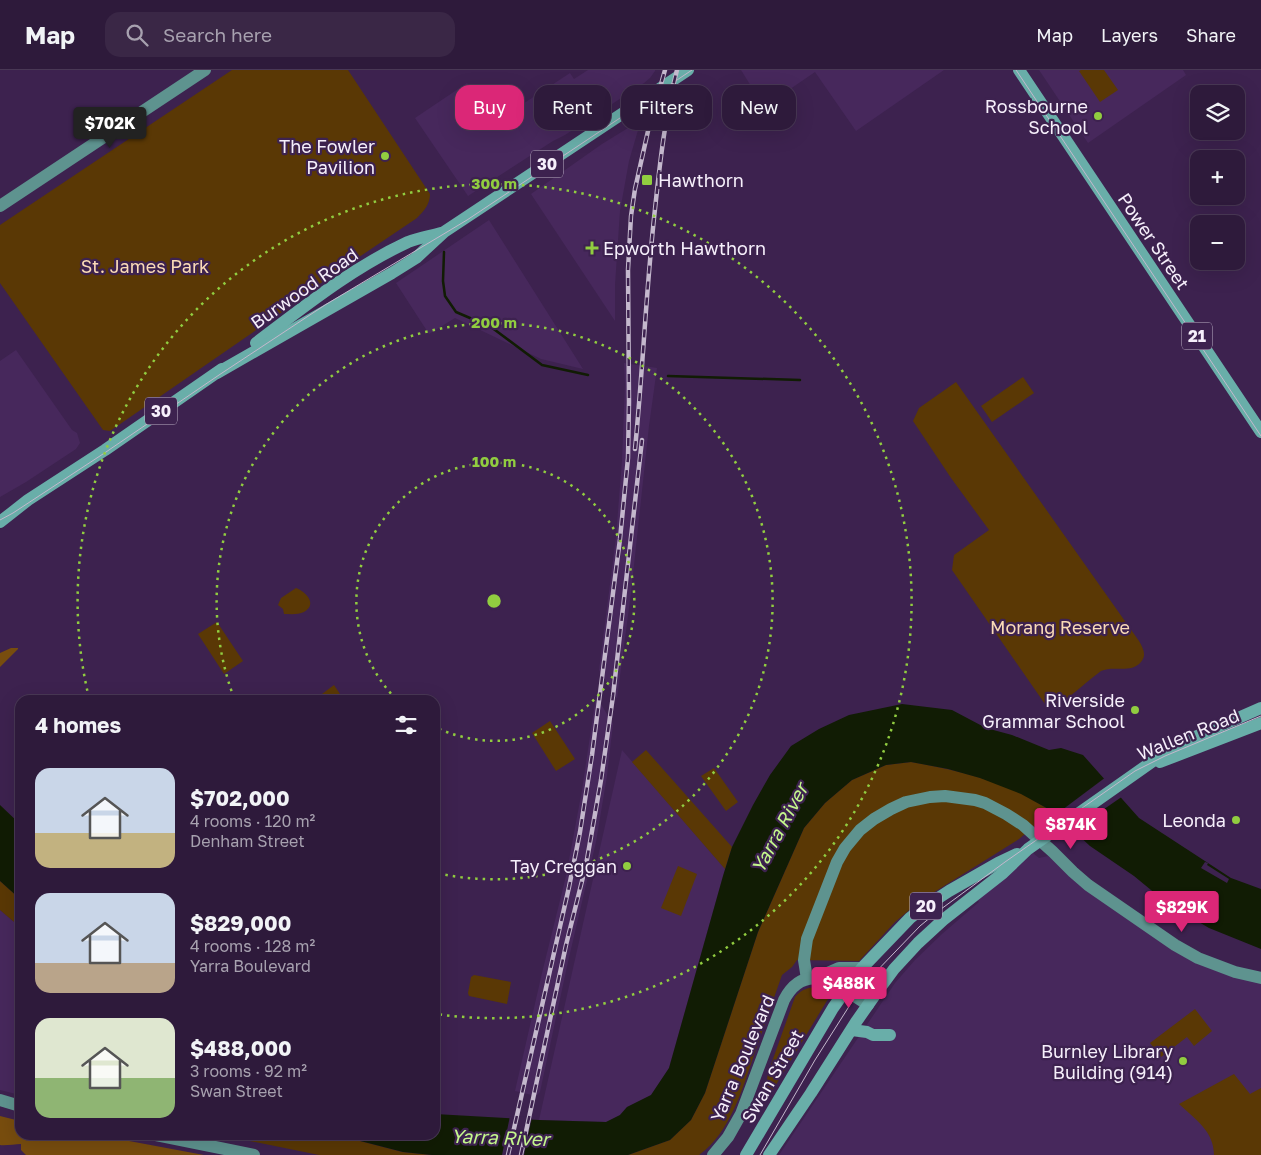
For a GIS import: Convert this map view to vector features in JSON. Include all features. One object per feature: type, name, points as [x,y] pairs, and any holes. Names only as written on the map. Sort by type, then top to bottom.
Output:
[{"type":"main road","name":"Burwood Road","points":[[217,373],[392,274],[416,258],[444,232],[688,70]]},
{"type":"main road","name":"Power Street","points":[[1019,70],[1261,432]]},
{"type":"main road","name":"Burwood Road","points":[[0,522],[28,500],[217,373],[331,286],[359,268],[410,241],[444,232]]},
{"type":"main road","name":"Burwood Road","points":[[0,511],[28,500]]},
{"type":"main road","name":"Wallen Road","points":[[868,1005],[894,969],[929,932],[1003,873],[1028,849],[1170,749],[1261,708]]},
{"type":"main road","name":"Wallen Road","points":[[1129,778],[1152,765],[1261,723]]},
{"type":"main road","name":"Wallen Road","points":[[845,991],[862,968],[920,910],[998,863],[1028,849]]},
{"type":"main road","name":"Swan Street","points":[[746,1155],[845,991]]},
{"type":"main road","name":"20","points":[[770,1155],[868,1005]]},
{"type":"main road","points":[[852,1030],[867,1032],[873,1035],[890,1035]]},
{"type":"street","points":[[0,206],[205,70]]},
{"type":"street","points":[[868,1005],[830,982],[821,978],[811,979],[804,960],[807,939],[837,862],[860,830],[891,809],[906,802],[930,797],[945,796],[975,800],[1006,814],[1035,836],[1088,885],[1175,945],[1198,958],[1236,972],[1261,978]]},
{"type":"street","name":"Yarra Boulevard","points":[[712,1155],[728,1137],[741,1114],[788,993],[797,982],[811,979],[839,968],[862,968]]},
{"type":"street","points":[[0,1100],[15,1104]]},
{"type":"street","points":[[180,1140],[254,1155]]},
{"type":"shaded area","points":[[588,70],[655,70],[650,78],[641,85],[621,85],[621,98],[611,105],[611,85],[552,85],[570,73],[574,79]]},
{"type":"shaded area","points":[[741,70],[944,70],[856,131],[815,72],[796,85],[750,85]]},
{"type":"shaded area","name":"Rossbourne School","points":[[1039,70],[1183,70],[1186,75],[1088,143]]},
{"type":"shaded area","points":[[455,91],[455,130],[524,130],[524,103],[534,97],[534,130],[573,130],[468,196],[415,118]]},
{"type":"shaded area","name":"Epworth Hawthorn","points":[[625,130],[638,130],[629,161],[620,211],[615,285],[615,321],[531,194]]},
{"type":"shaded area","points":[[489,220],[583,369],[541,359],[455,318],[429,334],[396,283]]},
{"type":"shaded area","points":[[16,350],[72,430],[77,433],[80,443],[76,449],[0,497],[0,361]]},
{"type":"shaded area","points":[[624,363],[657,368],[617,699],[599,670],[616,537],[622,460]]},
{"type":"shaded area","points":[[11,648],[18,649],[0,667],[0,653]]},
{"type":"shaded area","points":[[596,696],[613,724],[607,776],[596,842],[540,1092],[536,1096],[515,1091],[566,876],[582,790]]},
{"type":"shaded area","points":[[622,750],[725,869],[669,1068],[651,1095],[627,1107],[620,1115],[606,1122],[539,1120]]},
{"type":"shaded area","points":[[1028,849],[1039,858],[1048,856],[1175,945],[1261,978],[1261,1155],[779,1155],[895,983],[915,960],[979,902],[972,894]]},
{"type":"shaded area","points":[[0,910],[15,923],[15,1094],[0,1090]]},
{"type":"shaded area","points":[[0,1116],[15,1120],[15,1140],[124,1140],[204,1155],[26,1155],[21,1150],[21,1144],[0,1145]]},
{"type":"green space","name":"St. James Park","points":[[232,70],[348,70],[430,194],[428,204],[417,218],[325,280],[278,315],[110,431],[103,430],[0,283],[0,225]]},
{"type":"green space","points":[[1104,70],[1118,90],[1100,102],[1079,71]]},
{"type":"green space","points":[[1023,377],[1034,393],[992,422],[981,406]]},
{"type":"green space","name":"Morang Reserve","points":[[956,382],[1143,649],[1144,657],[1137,666],[1127,669],[1106,669],[1101,671],[1071,696],[1047,707],[952,570],[954,555],[989,530],[913,421],[919,408]]},
{"type":"green space","points":[[296,588],[307,595],[310,605],[302,613],[284,614],[283,609],[278,605],[281,598]]},
{"type":"green space","points":[[217,622],[243,661],[224,674],[198,634]]},
{"type":"green space","points":[[334,685],[341,695],[321,695]]},
{"type":"green space","points":[[550,721],[575,759],[556,771],[532,733]]},
{"type":"green space","points":[[646,750],[732,847],[725,869],[632,762]]},
{"type":"green space","points":[[911,762],[982,778],[1022,794],[1052,811],[1019,839],[920,901],[895,922],[859,961],[797,960],[782,975],[746,1080],[728,1122],[720,1134],[699,1155],[628,1155],[670,1140],[691,1120],[705,1093],[758,932],[804,828],[825,803],[852,780],[886,765]]},
{"type":"green space","points":[[714,768],[738,802],[726,811],[701,776]]},
{"type":"green space","points":[[678,866],[697,874],[681,916],[661,908]]},
{"type":"green space","points":[[0,881],[15,894],[15,923],[0,910]]},
{"type":"green space","points":[[474,975],[511,982],[507,1004],[469,996],[471,977]]},
{"type":"green space","points":[[816,987],[824,989],[828,999],[757,1116],[768,1073],[795,997],[805,989]]},
{"type":"green space","points":[[1195,1009],[1212,1031],[1194,1046],[1187,1037],[1161,1057],[1150,1043]]},
{"type":"green space","points":[[1234,1074],[1250,1094],[1261,1088],[1261,1155],[1214,1155],[1211,1139],[1207,1132],[1179,1104]]},
{"type":"green space","points":[[245,1140],[356,1140],[402,1152],[432,1155],[319,1155]]},
{"type":"water","name":"Yarra River","points":[[902,704],[952,710],[986,728],[1012,735],[1049,750],[1061,748],[1083,755],[1139,818],[1231,878],[1261,889],[1261,949],[1209,928],[1168,904],[1134,876],[1090,846],[1052,811],[1021,794],[980,778],[948,769],[911,762],[886,765],[852,780],[825,803],[804,828],[758,932],[705,1093],[691,1120],[670,1140],[628,1155],[432,1155],[403,1152],[356,1140],[440,1140],[440,1114],[606,1122],[620,1115],[627,1107],[651,1095],[669,1068],[732,847],[753,805],[770,775],[791,746],[819,729],[849,715]]},
{"type":"water","points":[[0,805],[15,819],[15,894],[0,881]]},
{"type":"pier","points":[[1106,777],[1123,796],[1071,832],[1054,816]]},
{"type":"pier","points":[[1205,862],[1229,879],[1227,883],[1201,868]]},
{"type":"pier","points":[[510,1116],[532,1117],[524,1155],[502,1155]]},
{"type":"waterway","points":[[444,252],[443,281],[445,296],[456,312],[491,327],[542,365],[588,375]]},
{"type":"waterway","points":[[668,376],[800,380]]},
{"type":"tram line","points":[[0,520],[106,452],[325,305],[467,220],[692,70]]},
{"type":"tram line","points":[[1016,70],[1261,436]]},
{"type":"tram line","points":[[760,1155],[815,1060],[855,997],[870,978],[920,926],[1005,862],[1135,771],[1165,756],[1261,716]]},
{"type":"railway","points":[[508,1155],[569,887],[592,755],[620,539],[628,458],[628,270],[631,216],[648,131],[665,70]]},
{"type":"railway","points":[[635,449],[657,191],[666,122],[677,70]]},
{"type":"railway","points":[[521,1155],[566,945],[586,865],[601,780],[613,696],[642,440]]},
{"type":"place","name":"Rossbourne School","points":[[1098,116]]},
{"type":"place","name":"The Fowler Pavilion","points":[[385,156]]},
{"type":"place","name":"Hawthorn","points":[[647,180]]},
{"type":"place","name":"Epworth Hawthorn","points":[[592,248]]},
{"type":"place","name":"Riverside Grammar School","points":[[1135,710]]},
{"type":"place","name":"Leonda","points":[[1236,820]]},
{"type":"place","name":"Tay Creggan","points":[[627,866]]},
{"type":"place","name":"Burnley Library Building (914)","points":[[1183,1061]]}]
